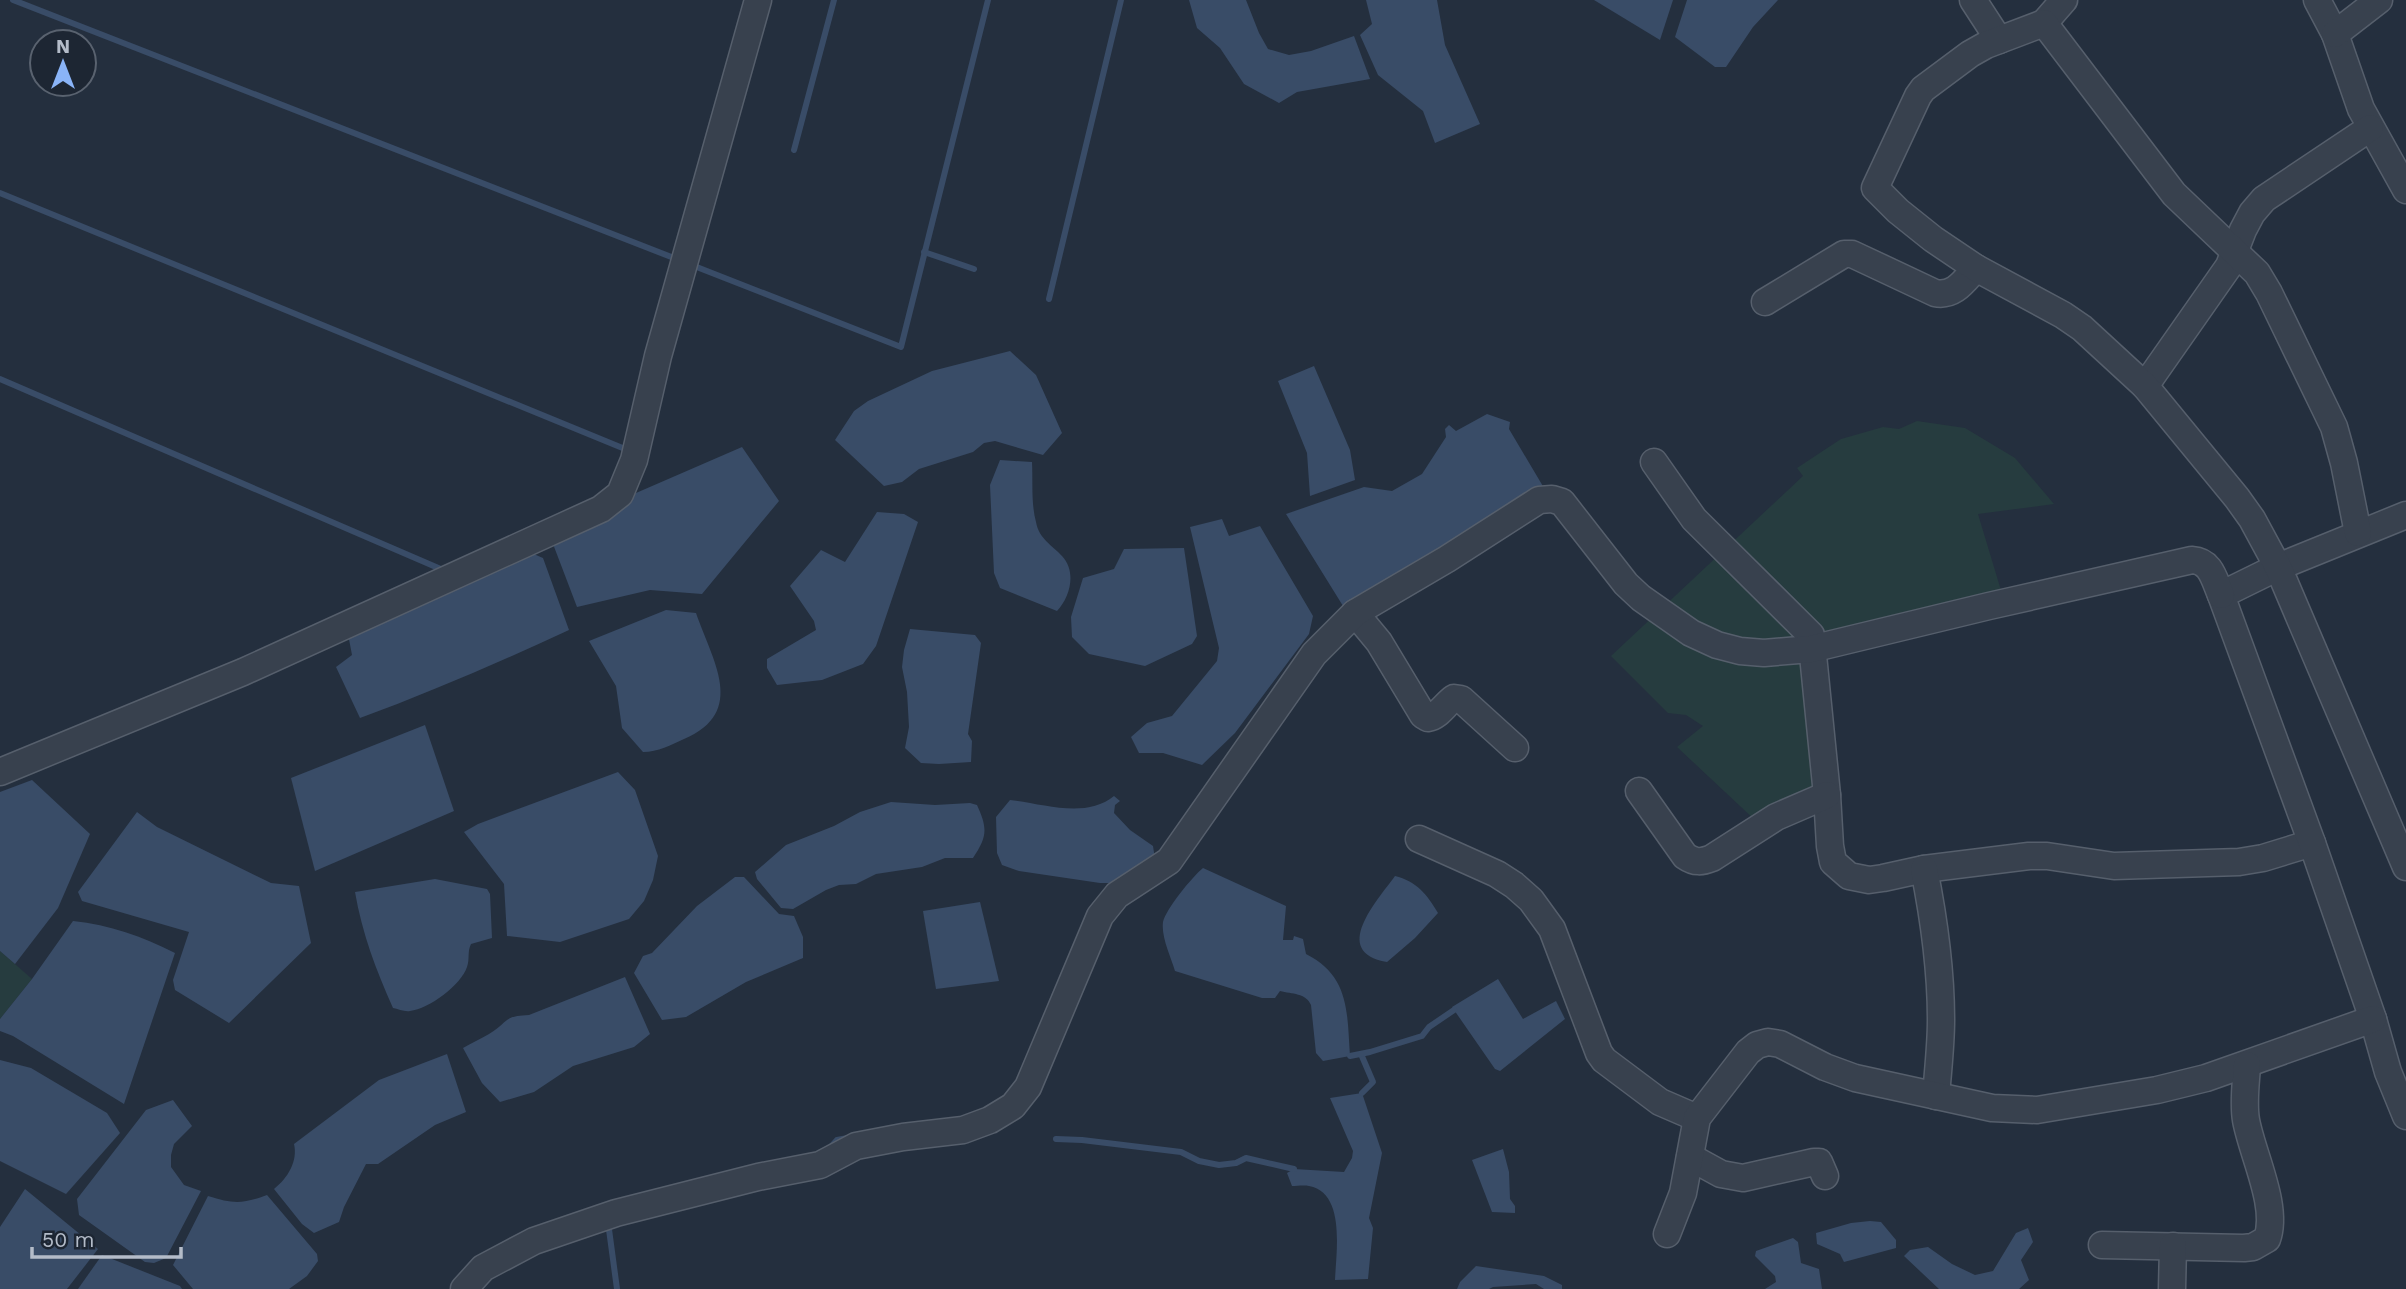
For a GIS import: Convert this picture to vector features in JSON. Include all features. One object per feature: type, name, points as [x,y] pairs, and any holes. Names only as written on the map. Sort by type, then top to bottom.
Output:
[{"type":"street","points":[[0,772],[243,672],[601,509],[620,494],[634,460],[658,356],[758,0]]},
{"type":"street","points":[[1973,0],[1999,40]]},
{"type":"street","points":[[2316,0],[2335,34],[2355,95],[2370,128],[2399,162],[2406,190]]},
{"type":"street","points":[[2335,34],[2379,0]]},
{"type":"street","points":[[2358,533],[2334,427],[2269,293],[2257,274],[2236,252],[2174,194],[2055,7],[1970,54],[1930,83],[1918,96],[1875,188],[1916,226],[1976,268],[2073,321],[2145,386],[2237,498],[2252,519],[2278,567],[2406,867]]},
{"type":"street","points":[[2145,386],[2229,265],[2252,213],[2264,199],[2370,128]]},
{"type":"street","points":[[1765,302],[1844,254],[1853,254],[1935,293],[1945,295],[1953,292],[1976,268]]},
{"type":"street","points":[[1654,462],[1694,519],[1811,635],[1832,858],[1841,870],[1854,878],[1869,880],[1924,869],[2029,856],[2047,856],[2114,866],[2239,862],[2263,858],[2312,843]]},
{"type":"street","points":[[464,1289],[483,1268],[534,1241],[616,1213],[758,1177],[820,1165],[856,1146],[962,1130],[990,1120],[1013,1106],[1028,1087],[1100,916],[1108,904],[1169,861],[1314,654],[1355,613],[1447,559],[1539,500],[1552,499],[1562,502],[1626,584],[1655,609],[1691,633],[1717,645],[1740,651],[1764,653],[1811,649],[2192,560],[2202,561],[2209,567],[2221,595],[2312,843],[2373,1019],[2388,1072],[2406,1116]]},
{"type":"street","points":[[2221,595],[2278,567],[2406,515]]},
{"type":"street","points":[[1355,613],[1379,642],[1423,715],[1434,717],[1454,698],[1461,699],[1515,748]]},
{"type":"street","points":[[1639,791],[1685,856],[1702,862],[1776,817],[1827,795]]},
{"type":"street","points":[[1419,839],[1497,874],[1531,900],[1552,929],[1599,1053],[1660,1102],[1698,1118]]},
{"type":"street","points":[[1924,869],[1935,936],[1941,1021],[1936,1096]]},
{"type":"street","points":[[1667,1234],[1679,1208],[1698,1118],[1748,1052],[1757,1045],[1768,1042],[1780,1044],[1839,1073],[1936,1096],[1992,1108],[2037,1110],[2157,1090],[2206,1078],[2373,1019]]},
{"type":"street","points":[[2102,1245],[2244,1248],[2253,1247],[2267,1239],[2271,1222],[2246,1122],[2247,1065]]},
{"type":"street","points":[[1690,1157],[1731,1177],[1756,1176],[1814,1162],[1819,1162],[1825,1176]]},
{"type":"street","points":[[2172,1289],[2173,1246]]},
{"type":"green space","points":[[1917,421],[1965,428],[2015,458],[2054,504],[1978,514],[2003,597],[1817,643],[1821,786],[1756,821],[1677,747],[1703,726],[1686,715],[1668,713],[1611,656],[1803,476],[1797,468],[1841,439],[1883,427],[1899,429]]},
{"type":"green space","points":[[0,951],[32,979],[0,1019]]},
{"type":"water","points":[[1189,0],[1246,0],[1268,49],[1289,55],[1311,51],[1354,36],[1370,79],[1297,92],[1279,103],[1244,84],[1220,48],[1197,28]]},
{"type":"water","points":[[1366,0],[1437,0],[1445,45],[1480,124],[1435,143],[1423,111],[1378,75],[1360,35],[1372,24]]},
{"type":"water","points":[[1594,0],[1673,0],[1660,40]]},
{"type":"water","points":[[1687,0],[1778,0],[1753,27],[1726,67],[1715,67],[1675,37]]},
{"type":"water","points":[[1010,351],[1036,375],[1062,433],[1043,455],[995,441],[984,443],[973,452],[919,469],[902,482],[884,486],[835,440],[854,411],[868,401],[932,371]]},
{"type":"water","points":[[1314,366],[1350,450],[1355,480],[1310,496],[1307,453],[1278,381]]},
{"type":"water","points":[[1487,414],[1510,422],[1509,429],[1544,488],[1343,606],[1286,514],[1364,487],[1392,491],[1422,474],[1446,437],[1445,429],[1449,425],[1456,431]]},
{"type":"water","points":[[742,447],[779,501],[702,594],[650,590],[577,607],[553,544],[611,516],[636,493]]},
{"type":"water","points":[[1000,460],[1032,462],[1033,508],[1038,528],[1067,562],[1069,569],[1068,592],[1057,611],[1000,588],[994,573],[990,485]]},
{"type":"water","points":[[877,512],[904,514],[918,522],[876,646],[863,664],[822,680],[777,685],[767,668],[767,659],[816,630],[814,621],[790,586],[821,550],[845,562]]},
{"type":"water","points":[[1222,519],[1229,536],[1260,526],[1313,616],[1309,634],[1235,733],[1202,765],[1163,753],[1139,753],[1131,737],[1147,723],[1172,716],[1217,661],[1219,648],[1190,527]]},
{"type":"water","points":[[1184,548],[1197,636],[1192,644],[1145,666],[1089,654],[1072,637],[1071,617],[1083,578],[1114,569],[1124,549]]},
{"type":"water","points":[[529,552],[543,558],[569,630],[413,698],[360,718],[336,667],[352,655],[348,634]]},
{"type":"water","points":[[666,610],[696,613],[716,666],[720,700],[715,715],[704,728],[669,746],[643,752],[622,728],[616,686],[589,641]]},
{"type":"water","points":[[910,629],[975,635],[981,643],[968,734],[972,741],[971,762],[921,763],[905,748],[909,727],[902,667]]},
{"type":"water","points":[[425,725],[454,811],[315,871],[291,778]]},
{"type":"water","points":[[618,772],[635,790],[658,856],[653,880],[644,901],[629,919],[560,942],[507,936],[504,884],[464,832],[478,824]]},
{"type":"water","points":[[32,780],[90,834],[58,908],[15,964],[0,951],[0,792]]},
{"type":"water","points":[[1114,796],[1120,801],[1115,805],[1114,813],[1130,830],[1153,846],[1155,859],[1139,864],[1115,883],[1019,871],[1002,865],[997,853],[996,817],[1010,800],[1050,807],[1078,808],[1103,803]]},
{"type":"water","points":[[891,802],[977,805],[984,827],[981,844],[973,858],[945,858],[922,867],[876,874],[856,884],[839,885],[826,890],[793,909],[781,908],[757,879],[755,872],[786,845],[834,826],[860,812]]},
{"type":"water","points":[[137,812],[157,827],[271,883],[299,886],[311,943],[229,1023],[175,990],[173,980],[189,932],[82,901],[78,892]]},
{"type":"water","points":[[1203,868],[1286,906],[1283,940],[1293,940],[1294,936],[1303,939],[1306,954],[1331,973],[1338,985],[1346,1011],[1350,1056],[1323,1061],[1316,1053],[1311,1005],[1302,996],[1280,991],[1275,998],[1262,998],[1175,971],[1165,940],[1163,922],[1180,894]]},
{"type":"water","points":[[1395,876],[1420,889],[1438,913],[1387,962],[1370,956],[1362,948],[1360,937],[1370,912]]},
{"type":"water","points":[[735,877],[744,877],[779,914],[794,916],[803,937],[803,958],[746,982],[686,1017],[662,1020],[634,973],[643,956],[652,953],[697,906]]},
{"type":"water","points":[[435,879],[487,889],[490,894],[492,938],[471,944],[464,974],[443,995],[418,1009],[406,1011],[393,1008],[370,951],[355,892]]},
{"type":"water","points":[[980,902],[999,981],[936,989],[923,911]]},
{"type":"water","points":[[73,921],[125,932],[175,953],[124,1104],[13,1036],[0,1031],[0,1019]]},
{"type":"water","points":[[625,977],[650,1034],[634,1047],[573,1066],[534,1092],[500,1102],[482,1083],[463,1048],[489,1034],[510,1018],[529,1015]]},
{"type":"water","points":[[1498,979],[1523,1019],[1556,1001],[1565,1019],[1500,1071],[1495,1069],[1452,1007]]},
{"type":"water","points":[[447,1054],[466,1112],[435,1125],[378,1164],[366,1164],[339,1222],[314,1233],[302,1224],[274,1189],[291,1169],[295,1157],[294,1144],[379,1080]]},
{"type":"water","points":[[0,1060],[31,1068],[107,1113],[120,1133],[66,1194],[0,1161]]},
{"type":"water","points":[[1362,1093],[1382,1153],[1369,1218],[1373,1228],[1368,1279],[1335,1280],[1337,1240],[1334,1211],[1321,1191],[1309,1186],[1292,1186],[1287,1173],[1294,1169],[1344,1172],[1353,1151],[1330,1098]]},
{"type":"water","points":[[173,1100],[192,1126],[174,1144],[171,1167],[184,1185],[201,1191],[166,1258],[154,1263],[145,1262],[79,1215],[77,1199],[146,1110]]},
{"type":"water","points":[[1503,1149],[1509,1172],[1510,1199],[1515,1206],[1515,1213],[1492,1212],[1472,1160]]},
{"type":"water","points":[[25,1189],[98,1249],[67,1289],[0,1289],[0,1227]]},
{"type":"water","points":[[267,1195],[317,1254],[318,1261],[307,1276],[289,1289],[193,1289],[173,1265],[208,1196],[238,1202]]},
{"type":"water","points":[[1881,1222],[1896,1240],[1896,1248],[1844,1262],[1840,1254],[1817,1244],[1816,1233],[1851,1223]]},
{"type":"water","points":[[2028,1228],[2033,1242],[2021,1260],[2029,1280],[2019,1289],[1939,1289],[1904,1256],[1910,1250],[1928,1247],[1952,1264],[1975,1275],[1993,1271],[2016,1233]]},
{"type":"water","points":[[1793,1238],[1798,1242],[1801,1263],[1819,1269],[1822,1289],[1765,1289],[1776,1282],[1775,1276],[1755,1256],[1756,1251]]},
{"type":"water","points":[[102,1255],[180,1286],[182,1289],[78,1289]]},
{"type":"water","points":[[1476,1266],[1544,1276],[1562,1285],[1562,1289],[1544,1289],[1536,1284],[1457,1289],[1460,1282]]},
{"type":"waterway","points":[[13,0],[679,260]]},
{"type":"waterway","points":[[794,150],[834,0]]},
{"type":"waterway","points":[[689,264],[901,347],[988,0]]},
{"type":"waterway","points":[[1049,299],[1121,0]]},
{"type":"waterway","points":[[0,193],[625,449]]},
{"type":"waterway","points":[[924,252],[974,269]]},
{"type":"waterway","points":[[0,379],[443,570]]},
{"type":"waterway","points":[[1350,1056],[1422,1036],[1429,1027],[1454,1010]]},
{"type":"waterway","points":[[1361,1054],[1373,1082],[1362,1093]]},
{"type":"waterway","points":[[828,1150],[837,1140],[848,1138]]},
{"type":"waterway","points":[[1056,1139],[1181,1152],[1199,1161],[1219,1165],[1236,1163],[1246,1158],[1294,1169]]},
{"type":"waterway","points":[[608,1222],[617,1289]]}]
